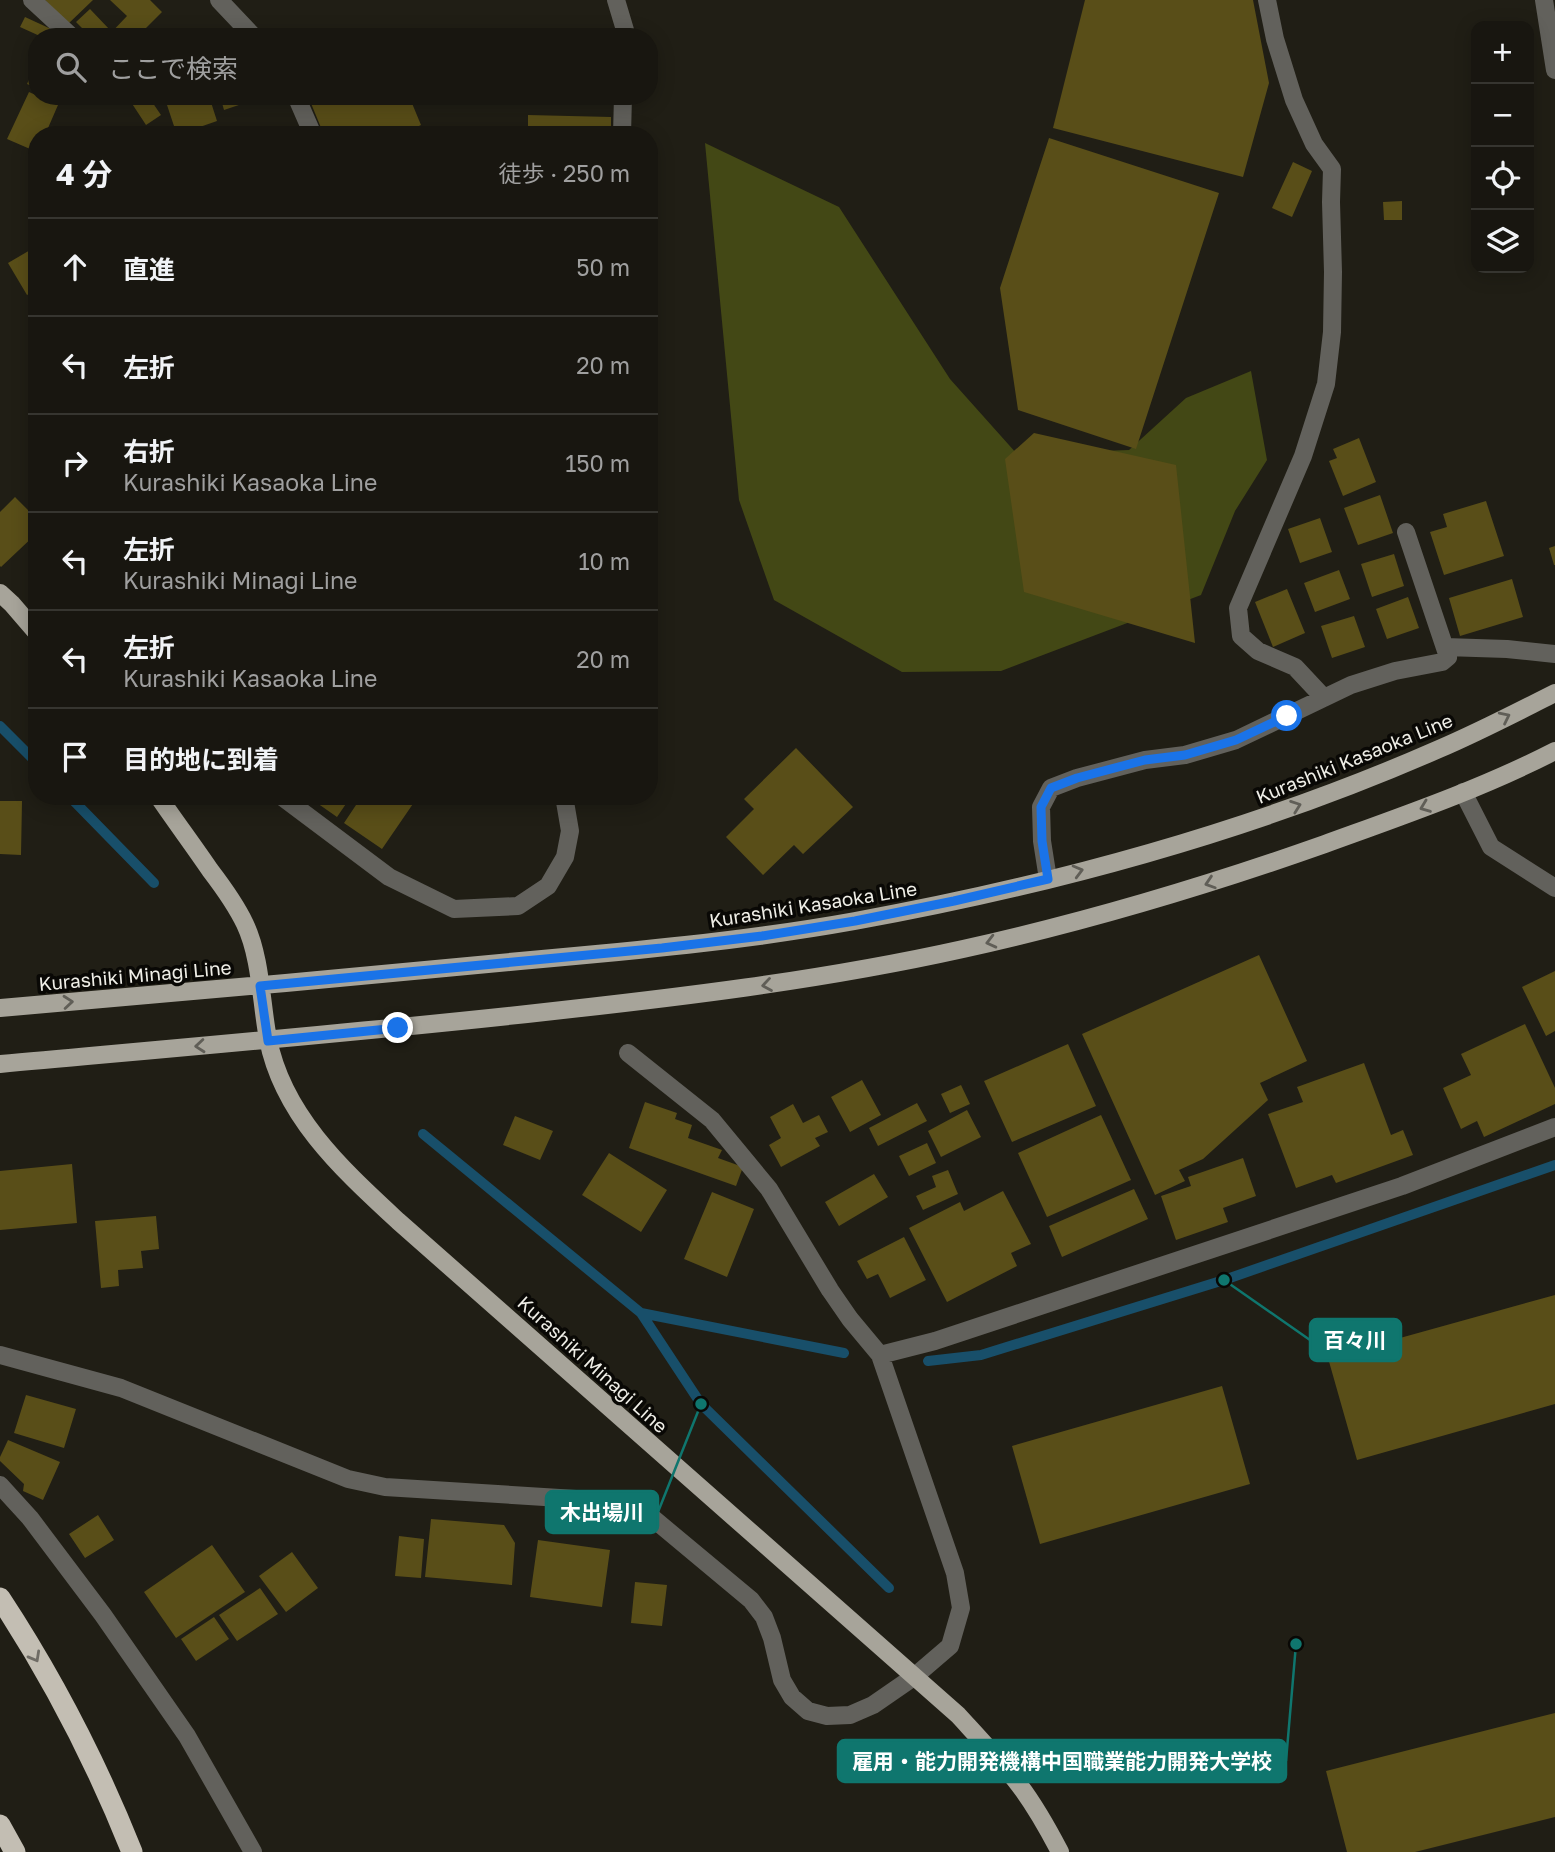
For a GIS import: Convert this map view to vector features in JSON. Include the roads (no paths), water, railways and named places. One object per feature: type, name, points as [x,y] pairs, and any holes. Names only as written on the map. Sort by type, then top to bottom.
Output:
[{"type":"highway","points":[[0,1598],[72,1721],[118,1816],[132,1852]]},
{"type":"highway","points":[[0,1825],[15,1852]]},
{"type":"main road","points":[[0,593],[28,623]]},
{"type":"main road","name":"Kurashiki Kasaoka Line","points":[[260,986],[762,936],[954,901],[1184,843],[1276,813],[1442,748],[1555,693]]},
{"type":"main road","points":[[0,1063],[268,1041],[676,998],[863,969],[963,949],[1194,888],[1463,792],[1555,751]]},
{"type":"main road","points":[[164,805],[231,899],[246,925],[260,986]]},
{"type":"main road","name":"Kurashiki Minagi Line","points":[[0,1008],[260,986],[268,1041],[285,1092],[314,1136],[350,1176],[398,1222],[958,1715],[1021,1788],[1060,1852]]},
{"type":"street","points":[[32,0],[62,28]]},
{"type":"street","points":[[219,0],[245,28]]},
{"type":"street","points":[[616,0],[624,28]]},
{"type":"street","points":[[1267,0],[1275,39],[1294,100],[1314,144],[1332,169],[1332,332],[1326,384],[1303,456],[1238,608],[1241,636],[1258,651],[1295,667],[1324,698]]},
{"type":"street","points":[[1544,0],[1555,70]]},
{"type":"street","points":[[300,105],[309,126]]},
{"type":"street","points":[[622,126],[624,105]]},
{"type":"street","points":[[1048,879],[1042,841],[1041,807],[1051,788],[1077,778],[1145,760],[1185,755],[1236,740],[1351,685],[1395,671],[1442,662],[1448,657],[1406,531]]},
{"type":"street","points":[[1445,647],[1555,654]]},
{"type":"street","points":[[1463,792],[1491,847],[1555,888]]},
{"type":"street","points":[[293,805],[389,877],[454,909],[519,906],[548,886],[565,857],[570,831],[566,805]]},
{"type":"street","points":[[0,1355],[121,1388],[348,1479],[385,1487],[624,1502],[649,1515],[751,1600],[764,1617],[782,1680],[792,1697],[808,1711],[827,1716],[850,1715],[873,1705],[915,1676],[950,1646],[961,1608],[955,1573],[880,1355],[830,1290],[769,1189],[712,1120],[628,1053]]},
{"type":"street","points":[[880,1355],[935,1341],[1402,1186],[1555,1127]]},
{"type":"street","points":[[0,1485],[30,1518],[103,1615],[187,1736],[253,1852]]},
{"type":"waterway","points":[[0,726],[28,754]]},
{"type":"waterway","points":[[78,805],[154,883]]},
{"type":"waterway","points":[[423,1134],[641,1313],[701,1404],[889,1588]]},
{"type":"waterway","points":[[928,1361],[981,1355],[1224,1280],[1555,1165]]},
{"type":"waterway","points":[[641,1313],[844,1353]]},
{"type":"place","name":"百々川","points":[[1224,1280]]},
{"type":"place","name":"木出場川","points":[[701,1404]]},
{"type":"place","name":"雇用・能力開発機構中国職業能力開発大学校","points":[[1296,1644]]}]
